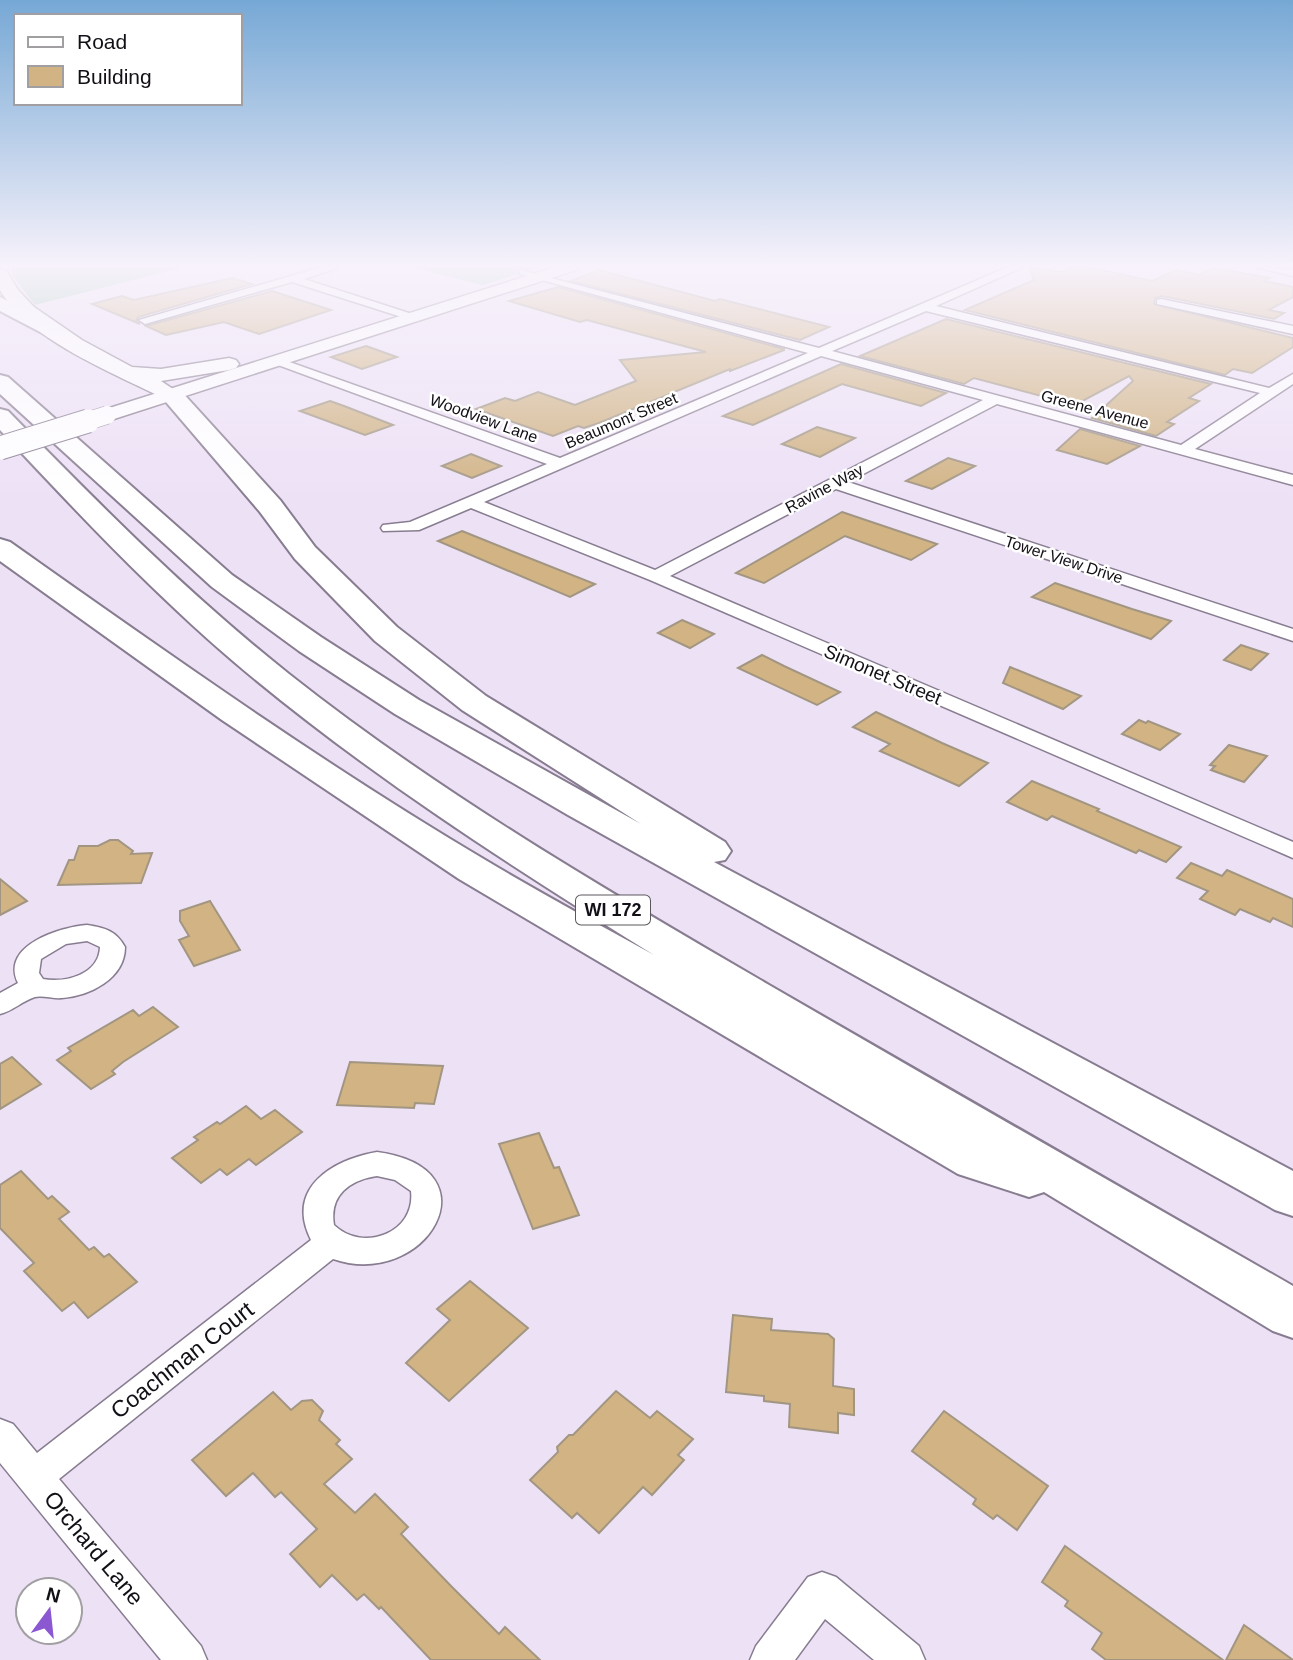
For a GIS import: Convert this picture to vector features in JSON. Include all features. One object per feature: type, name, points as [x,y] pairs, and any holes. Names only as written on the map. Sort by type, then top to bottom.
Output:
[{"type":"highway","points":[[0,382],[201,564],[310,644],[407,706],[569,801],[1293,1195]]},
{"type":"highway","points":[[164,391],[270,506],[353,604],[428,669],[474,703],[822,918],[906,983]]},
{"type":"highway","name":"WI 172","points":[[0,415],[120,541],[188,607],[280,683],[391,767],[648,933],[1293,1314]]},
{"type":"highway","points":[[0,548],[209,696],[473,870],[976,1160],[1094,1198]]},
{"type":"main road","points":[[77,344],[164,391],[229,364],[291,344]]},
{"type":"main road","points":[[0,436],[276,362],[330,344]]},
{"type":"main road","points":[[125,372],[161,375],[229,364]]},
{"type":"main road","points":[[0,448],[102,410]]},
{"type":"street","name":"Greene Avenue","points":[[789,344],[1293,480]]},
{"type":"street","name":"Beaumont Street","points":[[389,528],[413,527],[839,344]]},
{"type":"street","points":[[1078,344],[1271,392]]},
{"type":"street","name":"Woodview Lane","points":[[276,362],[561,464]]},
{"type":"street","points":[[1183,450],[1293,378]]},
{"type":"street","name":"Ravine Way","points":[[656,576],[993,401]]},
{"type":"street","name":"Tower View Drive","points":[[835,483],[1293,635]]},
{"type":"street","name":"Simonet Street","points":[[470,502],[656,576],[1291,848]]},
{"type":"street","points":[[0,1005],[34,986]]},
{"type":"street","name":"Coachman Court","points":[[34,1477],[331,1242]]},
{"type":"street","name":"Orchard Lane","points":[[0,1436],[187,1660]]},
{"type":"street","points":[[770,1660],[822,1591],[905,1660]]},
{"type":"building","points":[[678,344],[767,344],[784,349],[599,423],[584,428],[578,426],[553,436],[476,409],[505,398],[515,401],[538,392],[575,405],[636,381],[620,360],[706,352]]},
{"type":"building","points":[[887,344],[1050,344],[1211,384],[1189,398],[1199,401],[1167,422],[1174,424],[1156,436],[1092,418],[1133,381],[1129,376],[1075,405],[974,378],[964,384],[860,356]]},
{"type":"building","points":[[1103,344],[1293,344],[1252,373],[1233,369],[1225,375]]},
{"type":"building","points":[[366,346],[397,357],[362,369],[331,357]]},
{"type":"building","points":[[841,364],[946,393],[921,406],[842,384],[753,425],[723,416]]},
{"type":"building","points":[[330,401],[393,425],[365,435],[300,411]]},
{"type":"building","points":[[817,427],[855,438],[820,457],[782,444]]},
{"type":"building","points":[[1080,429],[1140,446],[1107,464],[1057,450]]},
{"type":"building","points":[[471,454],[501,466],[472,478],[442,466]]},
{"type":"building","points":[[948,458],[975,466],[932,489],[906,481]]},
{"type":"building","points":[[842,512],[937,544],[911,560],[845,536],[764,583],[736,573]]},
{"type":"building","points":[[462,531],[595,584],[570,597],[438,541]]},
{"type":"building","points":[[1055,583],[1171,621],[1151,639],[1032,597]]},
{"type":"building","points":[[682,620],[714,634],[690,648],[658,633]]},
{"type":"building","points":[[1241,645],[1268,654],[1251,670],[1224,660]]},
{"type":"building","points":[[762,655],[840,692],[817,705],[738,668]]},
{"type":"building","points":[[1010,667],[1081,696],[1063,709],[1003,683]]},
{"type":"building","points":[[876,712],[988,763],[959,786],[880,751],[890,744],[853,727]]},
{"type":"building","points":[[1139,720],[1180,734],[1160,750],[1122,734]]},
{"type":"building","points":[[1229,745],[1267,756],[1244,782],[1211,770],[1215,766],[1210,765]]},
{"type":"building","points":[[1032,781],[1181,847],[1166,862],[1139,850],[1136,853],[1052,816],[1047,820],[1007,802]]},
{"type":"building","points":[[110,840],[118,840],[133,851],[131,854],[152,853],[141,883],[58,885],[69,860],[74,860],[79,846],[98,846]]},
{"type":"building","points":[[1191,863],[1222,876],[1227,870],[1293,899],[1293,927],[1273,918],[1270,922],[1240,909],[1235,915],[1200,899],[1208,891],[1177,878]]},
{"type":"building","points":[[0,879],[27,901],[0,915]]},
{"type":"building","points":[[210,901],[240,950],[194,966],[179,940],[189,936],[180,921],[180,911]]},
{"type":"building","points":[[153,1007],[178,1027],[123,1062],[112,1071],[115,1074],[91,1089],[57,1060],[71,1051],[68,1048],[133,1010],[139,1016]]},
{"type":"building","points":[[12,1057],[41,1084],[0,1109],[0,1064]]},
{"type":"building","points":[[350,1062],[443,1066],[434,1104],[415,1103],[414,1108],[337,1105]]},
{"type":"building","points":[[246,1106],[261,1119],[275,1110],[302,1132],[256,1165],[249,1159],[227,1175],[220,1169],[201,1183],[172,1158],[198,1140],[194,1137],[217,1122],[220,1124]]},
{"type":"building","points":[[539,1133],[554,1168],[559,1167],[579,1215],[533,1229],[499,1144]]},
{"type":"building","points":[[21,1171],[48,1199],[52,1196],[69,1212],[59,1219],[89,1250],[94,1247],[104,1257],[109,1254],[137,1282],[88,1318],[74,1302],[62,1311],[24,1271],[34,1263],[0,1228],[0,1185]]},
{"type":"building","points":[[470,1281],[528,1328],[449,1401],[406,1363],[450,1320],[437,1309]]},
{"type":"building","points":[[733,1315],[772,1319],[771,1330],[828,1334],[834,1339],[833,1386],[854,1389],[854,1415],[838,1413],[838,1433],[789,1427],[790,1404],[764,1401],[764,1396],[726,1392]]},
{"type":"building","points":[[616,1391],[650,1418],[657,1411],[693,1439],[678,1455],[684,1460],[652,1495],[643,1487],[599,1533],[577,1513],[572,1518],[530,1480],[558,1452],[557,1447],[569,1435],[573,1435]]},
{"type":"building","points":[[273,1392],[291,1410],[302,1401],[312,1400],[323,1411],[319,1420],[340,1440],[336,1444],[352,1459],[324,1484],[355,1513],[375,1494],[408,1527],[401,1534],[451,1586],[499,1634],[505,1627],[540,1660],[431,1660],[381,1607],[379,1609],[364,1594],[357,1600],[332,1575],[320,1587],[290,1554],[317,1529],[281,1492],[275,1497],[253,1473],[226,1496],[192,1460]]},
{"type":"building","points":[[944,1411],[1048,1486],[1017,1530],[997,1515],[993,1519],[973,1504],[976,1499],[912,1451]]},
{"type":"building","points":[[1065,1546],[1223,1660],[1106,1660],[1092,1649],[1102,1633],[1065,1606],[1068,1601],[1042,1582]]},
{"type":"building","points":[[1244,1625],[1293,1660],[1226,1660]]}]
